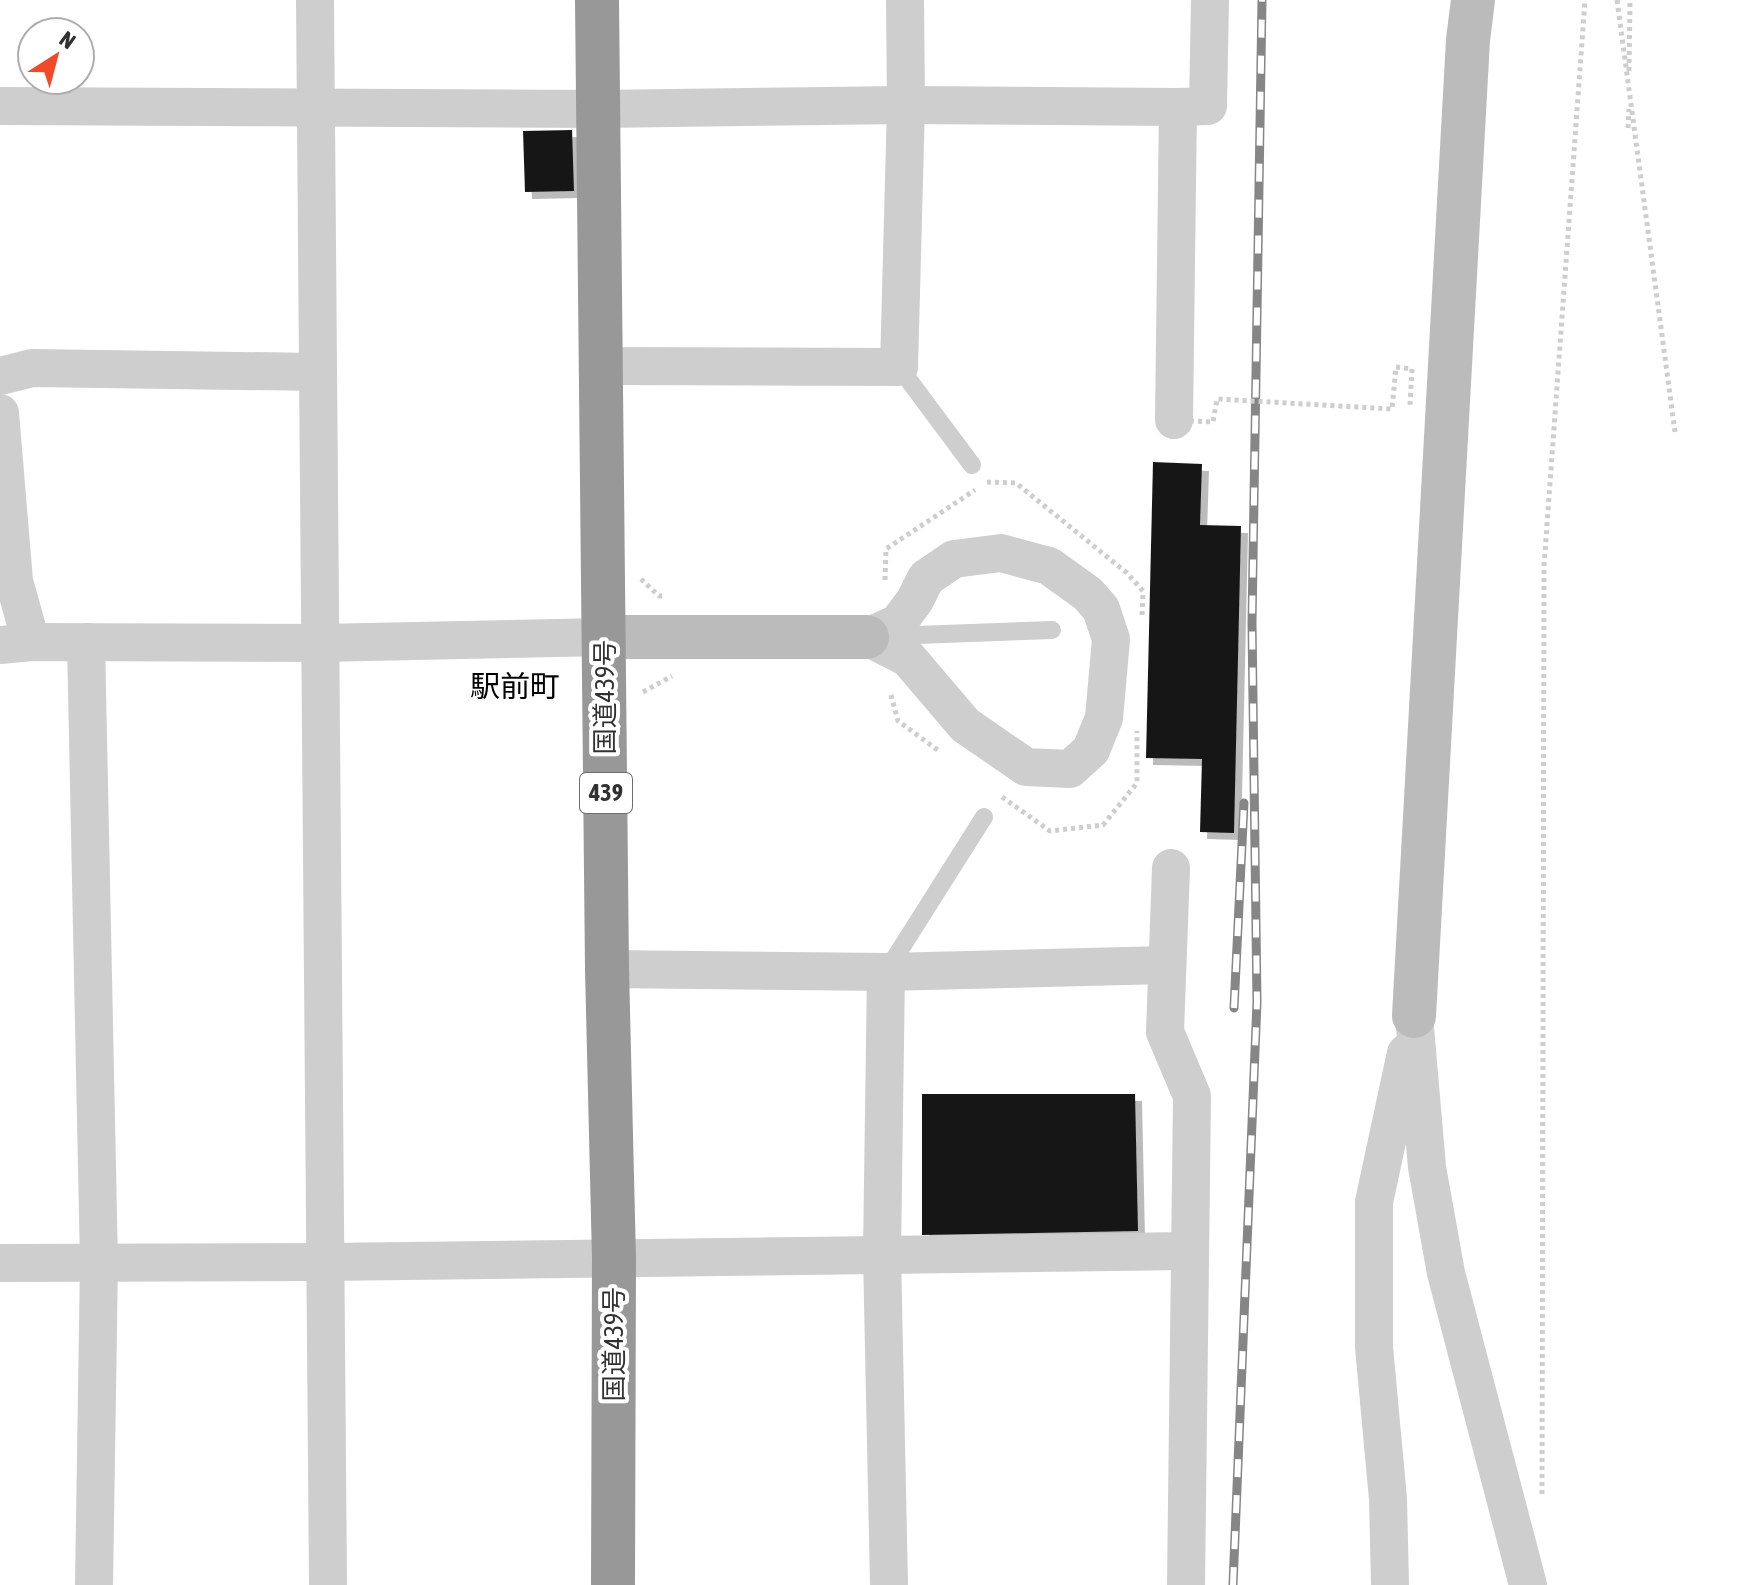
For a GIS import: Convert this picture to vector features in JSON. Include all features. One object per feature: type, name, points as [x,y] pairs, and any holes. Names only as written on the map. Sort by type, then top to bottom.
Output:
[{"type":"highway","name":"国道439号","points":[[597,0],[607,969],[614,1259],[613,1585]]},
{"type":"street","points":[[315,0],[328,1585]]},
{"type":"street","points":[[601,366],[899,367],[906,105],[905,0]]},
{"type":"street","points":[[0,106],[598,109],[906,105],[1208,106],[1210,0]]},
{"type":"street","points":[[1473,0],[1468,40],[1414,1016],[1427,1167],[1446,1273],[1528,1585]]},
{"type":"street","points":[[1174,420],[1178,107]]},
{"type":"street","points":[[0,376],[32,368],[318,372]]},
{"type":"street","points":[[0,413],[16,643],[867,637],[898,623],[926,578],[954,559],[1001,553],[1049,566],[1088,594],[1101,609],[1111,639],[1104,718],[1091,750],[1070,769],[1026,767],[965,725],[908,658],[867,637]]},
{"type":"street","points":[[86,642],[99,1263],[94,1585]]},
{"type":"street","points":[[1171,868],[1165,1032],[1192,1096],[1186,1585]]},
{"type":"street","points":[[607,969],[886,972],[1166,965]]},
{"type":"street","points":[[886,972],[882,1254],[889,1585]]},
{"type":"street","points":[[1390,1585],[1388,1499],[1374,1347],[1374,1202],[1414,1016]]},
{"type":"street","points":[[0,1263],[1190,1251]]},
{"type":"lane","points":[[899,367],[972,465]]},
{"type":"lane","points":[[867,637],[1052,630]]},
{"type":"lane","points":[[886,972],[984,817]]},
{"type":"path","points":[[1543,1509],[1544,566],[1585,0]]},
{"type":"path","points":[[1617,0],[1675,432]]},
{"type":"path","points":[[1628,128],[1630,0]]},
{"type":"path","points":[[1174,420],[1213,422],[1217,399],[1392,409],[1396,367],[1412,369],[1410,405]]},
{"type":"path","points":[[885,586],[886,549],[987,482],[1016,483],[1127,573]]},
{"type":"path","points":[[639,577],[659,596],[674,596]]},
{"type":"path","points":[[642,707],[643,692],[676,673]]},
{"type":"path","points":[[888,684],[898,721],[945,756]]},
{"type":"path","points":[[1137,737],[1137,783]]},
{"type":"building","points":[[572,130],[574,191],[525,192],[523,131]]},
{"type":"building","points":[[1153,462],[1202,464],[1200,525],[1241,526],[1234,833],[1200,832],[1202,759],[1146,758]]},
{"type":"building","points":[[922,1094],[1135,1094],[1138,1231],[922,1235]]},
{"type":"railway","points":[[1233,1585],[1257,1002],[1252,623],[1262,0]]},
{"type":"railway","points":[[1234,1008],[1244,803]]},
{"type":"district","name":"駅前町","points":[[515,687]]}]
